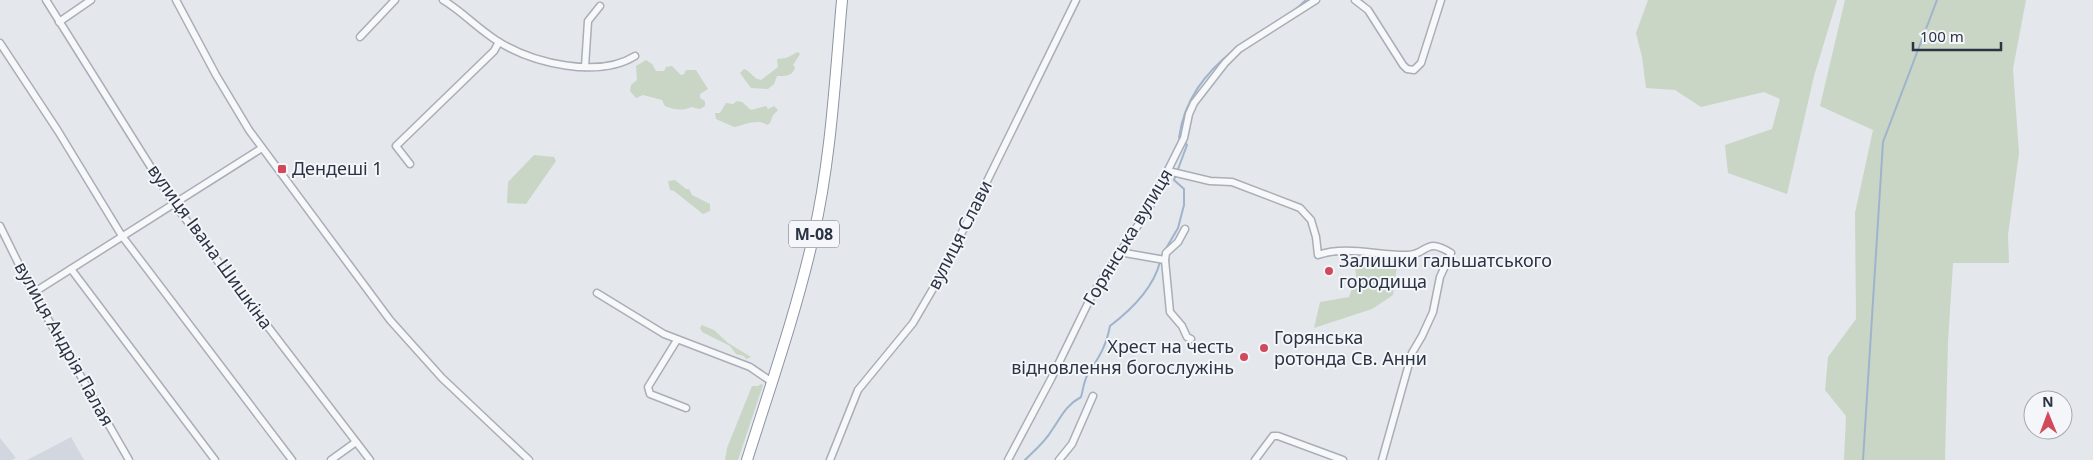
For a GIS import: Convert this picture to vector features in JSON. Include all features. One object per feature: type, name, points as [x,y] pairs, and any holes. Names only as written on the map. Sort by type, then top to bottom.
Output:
[{"type":"highway","name":"М-08","points":[[747,460],[806,270],[821,198],[833,104],[842,0]]},
{"type":"street","name":"вулиця Івана Шишкіна","points":[[46,0],[174,204],[370,460]]},
{"type":"street","points":[[59,22],[91,0]]},
{"type":"street","points":[[176,0],[230,99],[262,148],[376,302],[418,353],[442,378],[530,460]]},
{"type":"street","points":[[360,37],[395,0]]},
{"type":"street","points":[[443,0],[499,42],[546,62],[585,67],[612,65],[635,56]]},
{"type":"street","name":"вулиця Слави","points":[[830,460],[858,390],[913,323],[941,275],[1076,0]]},
{"type":"street","name":"Горянська вулиця","points":[[1008,460],[1051,379],[1086,306],[1119,252],[1174,172],[1191,109],[1224,63],[1246,43],[1316,0]]},
{"type":"street","points":[[1355,0],[1368,10],[1407,69],[1414,70],[1419,66],[1441,0]]},
{"type":"street","points":[[585,67],[588,21],[600,6]]},
{"type":"street","points":[[410,164],[396,146],[494,51],[499,42]]},
{"type":"street","points":[[0,43],[58,131],[122,236],[292,460]]},
{"type":"street","points":[[33,293],[262,148]]},
{"type":"street","points":[[1174,172],[1210,181],[1232,182],[1300,208],[1311,220],[1316,237],[1318,255],[1326,252],[1344,251],[1410,255],[1427,246],[1436,246],[1451,252],[1440,277],[1433,312],[1412,354],[1382,460]]},
{"type":"street","name":"вулиця Андрія Палая","points":[[0,226],[33,293],[129,460]]},
{"type":"street","points":[[1185,229],[1178,242],[1166,253],[1165,260],[1170,312],[1182,326],[1187,337],[1191,339]]},
{"type":"street","points":[[1119,252],[1165,260]]},
{"type":"street","points":[[72,268],[215,460]]},
{"type":"street","points":[[597,292],[677,340],[750,367],[772,382]]},
{"type":"street","points":[[677,340],[648,387],[648,390],[650,394],[686,408]]},
{"type":"street","points":[[1059,460],[1072,444],[1093,396]]},
{"type":"street","points":[[1255,460],[1273,436],[1278,436],[1343,460]]},
{"type":"street","points":[[331,460],[356,442]]},
{"type":"shaded area","points":[[71,437],[84,460],[27,460],[60,443]]},
{"type":"shaded area","points":[[0,438],[16,458],[0,460]]},
{"type":"green space","points":[[1648,0],[1837,0],[1814,76],[1787,194],[1728,173],[1725,145],[1772,129],[1780,99],[1764,92],[1701,107],[1675,90],[1646,88],[1642,57],[1636,33]]},
{"type":"green space","points":[[1845,0],[2026,0],[2013,69],[2019,153],[2008,235],[2009,263],[1953,263],[1948,342],[1945,460],[1844,460],[1846,416],[1825,390],[1828,357],[1856,319],[1855,213],[1873,130],[1820,106]]},
{"type":"green space","points":[[798,52],[800,54],[793,65],[794,71],[788,75],[777,76],[774,84],[768,89],[751,88],[740,73],[744,69],[761,80],[778,67],[777,59],[786,58]]},
{"type":"green space","points":[[646,60],[652,64],[656,71],[664,71],[666,67],[672,66],[681,75],[686,70],[696,70],[708,89],[700,94],[700,98],[705,101],[705,106],[700,109],[691,107],[675,109],[665,106],[662,100],[643,95],[636,98],[630,91],[631,85],[637,80],[636,66]]},
{"type":"green space","points":[[737,101],[742,102],[751,110],[766,106],[768,109],[774,106],[778,110],[767,125],[755,122],[734,127],[716,119],[715,113],[720,113],[726,103],[733,104]]},
{"type":"green space","points":[[534,155],[554,157],[556,161],[526,204],[507,203],[508,182]]},
{"type":"green space","points":[[675,180],[686,189],[689,189],[692,195],[710,204],[710,211],[703,214],[674,191],[670,190],[668,181]]},
{"type":"green space","points":[[1365,258],[1398,259],[1393,295],[1372,309],[1314,328],[1320,302],[1349,297],[1356,277],[1355,262]]},
{"type":"green space","points":[[702,325],[714,330],[728,343],[751,357],[746,359],[744,356],[736,354],[730,346],[702,332],[700,328]]},
{"type":"green space","points":[[763,385],[738,460],[725,460],[727,448],[752,386]]},
{"type":"waterway","points":[[1295,10],[1306,0]]},
{"type":"waterway","points":[[1863,460],[1883,142],[1937,0]]},
{"type":"waterway","points":[[1240,45],[1263,30]]},
{"type":"waterway","points":[[1181,139],[1179,138],[1186,111],[1198,88],[1214,68],[1234,50]]},
{"type":"waterway","points":[[1161,257],[1178,228],[1184,205],[1184,189],[1174,180],[1187,145],[1185,143]]},
{"type":"waterway","points":[[1025,460],[1046,438],[1068,408],[1081,397],[1088,374],[1102,352],[1110,326],[1126,313],[1147,290],[1160,262]]},
{"type":"place","name":"Дендеші 1","points":[[282,169]]},
{"type":"place","name":"Залишки гальшатського городища","points":[[1329,271]]},
{"type":"place","name":"Горянська ротонда Св. Анни","points":[[1264,348]]},
{"type":"place","name":"Хрест на честь відновлення богослужінь","points":[[1244,357]]}]
